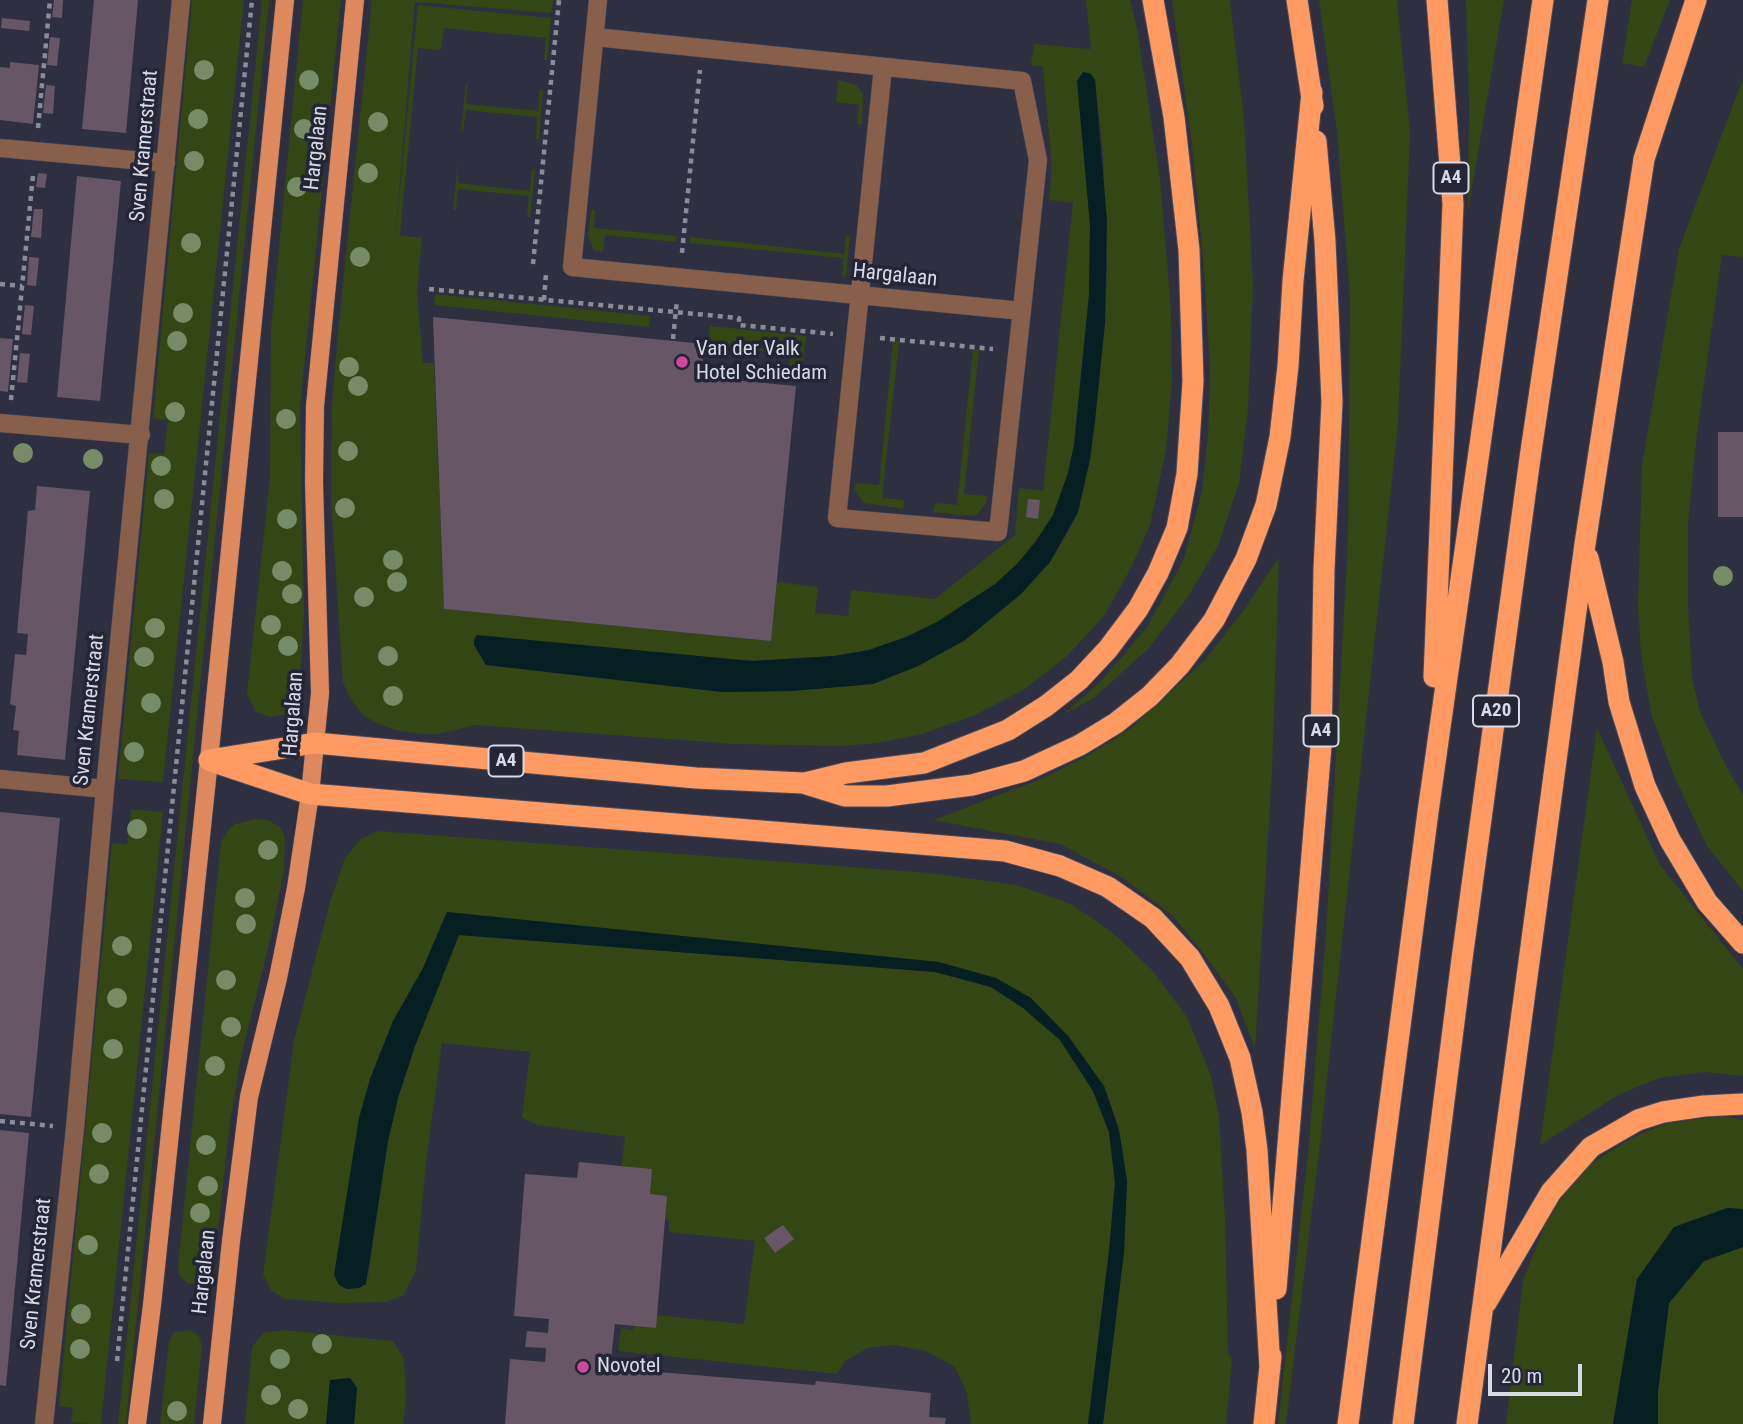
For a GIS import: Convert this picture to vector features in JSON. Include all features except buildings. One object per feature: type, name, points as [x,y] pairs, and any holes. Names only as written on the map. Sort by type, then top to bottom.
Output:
[{"type":"highway","name":"A4","points":[[803,783],[846,773],[924,763],[1008,730],[1046,706],[1079,680],[1108,649],[1138,609],[1158,573],[1177,527],[1187,474],[1193,381],[1189,250],[1174,117],[1153,0]]},
{"type":"highway","name":"A4","points":[[1265,1424],[1321,746],[1324,569],[1332,401],[1325,241],[1311,92],[1297,0]]},
{"type":"highway","name":"A4","points":[[1428,812],[1453,204],[1437,0]]},
{"type":"highway","name":"A20","points":[[1348,1424],[1428,812],[1543,0]]},
{"type":"highway","name":"A20","points":[[1402,1424],[1463,946],[1598,0]]},
{"type":"highway","points":[[1467,1424],[1585,544],[1644,159],[1696,0]]},
{"type":"highway","name":"A4","points":[[315,743],[696,778],[803,783],[845,796],[887,796],[972,785],[1024,771],[1080,745],[1116,723],[1150,696],[1180,665],[1214,620],[1247,559],[1266,505],[1280,437],[1289,366],[1293,281],[1311,92]]},
{"type":"highway","points":[[1585,544],[1613,662],[1619,702],[1645,786],[1670,840],[1707,902],[1743,943]]},
{"type":"highway","points":[[209,760],[315,743]]},
{"type":"highway","points":[[209,760],[310,794]]},
{"type":"highway","name":"A4","points":[[310,794],[1005,852],[1060,866],[1108,887],[1153,918],[1190,958],[1219,1006],[1240,1058],[1257,1150],[1270,1368]]},
{"type":"highway","points":[[1482,1310],[1551,1192],[1591,1147],[1638,1119],[1704,1106],[1743,1104]]},
{"type":"main road","points":[[137,1424],[209,760],[285,0]]},
{"type":"main road","name":"Hargalaan","points":[[212,1424],[249,1097],[278,978],[296,888],[310,794],[320,693],[314,482],[315,406],[355,0]]},
{"type":"street","name":"Sven Kramerstraat","points":[[44,1424],[75,1128],[181,0]]},
{"type":"street","name":"Hargalaan","points":[[598,0],[572,267],[1022,311]]},
{"type":"street","points":[[595,37],[703,49],[883,67],[1022,82],[1038,160],[998,532],[837,518],[883,67]]},
{"type":"street","points":[[0,148],[166,163]]},
{"type":"street","points":[[4,423],[141,435]]},
{"type":"street","points":[[0,779],[105,789]]},
{"type":"path","points":[[4,423],[22,286],[50,0]]},
{"type":"path","points":[[116,1369],[252,0]]},
{"type":"path","points":[[533,264],[559,0]]},
{"type":"path","points":[[673,340],[703,49]]},
{"type":"path","points":[[0,284],[22,286]]},
{"type":"path","points":[[429,289],[739,318],[739,325],[1017,351]]},
{"type":"path","points":[[0,1121],[75,1128]]},
{"type":"green space","points":[[192,0],[244,0],[163,782],[118,779],[149,453],[164,454],[168,420],[153,418]]},
{"type":"green space","points":[[262,0],[269,0],[126,1424],[118,1424]]},
{"type":"green space","points":[[303,0],[341,0],[300,407],[304,614],[298,705],[288,714],[270,717],[256,712],[247,694],[270,477],[271,330]]},
{"type":"green space","points":[[372,0],[553,0],[551,13],[415,2],[395,241],[418,5],[551,18],[547,60],[544,60],[546,38],[444,28],[441,50],[418,48],[400,235],[422,238],[417,292],[423,363],[434,363],[444,609],[771,641],[777,582],[818,587],[815,613],[848,616],[851,590],[935,599],[1015,535],[1019,488],[1043,491],[1073,203],[1049,200],[1052,168],[1043,67],[1031,65],[1034,44],[1091,49],[1086,0],[1130,0],[1137,28],[1160,178],[1171,309],[1172,383],[1166,450],[1150,525],[1131,568],[1104,616],[1067,656],[1025,689],[973,716],[922,734],[877,743],[842,746],[735,744],[476,725],[438,734],[421,734],[395,730],[363,715],[343,683],[331,501],[332,405]],"holes":[[[1087,72],[1095,80],[1103,151],[1107,271],[1105,323],[1090,459],[1078,512],[1068,532],[1050,562],[1021,594],[965,640],[918,666],[873,684],[792,691],[723,692],[486,665],[474,645],[475,637],[752,661],[834,656],[869,650],[937,622],[995,584],[1017,564],[1053,515],[1068,473],[1074,445],[1089,295],[1090,225],[1083,73]]]},
{"type":"green space","points":[[1172,0],[1230,0],[1244,120],[1253,285],[1248,409],[1239,483],[1218,546],[1188,597],[1148,649],[1095,697],[1063,715],[1102,680],[1147,627],[1184,559],[1202,491],[1208,436],[1210,370],[1204,267],[1192,146]]},
{"type":"green space","points":[[1319,0],[1397,0],[1410,132],[1398,424],[1319,1153],[1286,1424],[1278,1424],[1308,1153],[1326,934],[1348,541],[1350,298],[1337,132]]},
{"type":"green space","points":[[1466,0],[1504,0],[1468,211],[1469,104]]},
{"type":"green space","points":[[1632,0],[1670,0],[1644,67],[1622,63]]},
{"type":"green space","points":[[1743,78],[1743,257],[1722,255],[1697,433],[1688,524],[1688,604],[1692,677],[1700,712],[1743,794],[1743,891],[1707,846],[1674,776],[1651,713],[1641,654],[1638,604],[1642,465],[1679,249]]},
{"type":"green space","points":[[838,80],[856,85],[863,94],[862,125],[857,124],[859,105],[836,102]]},
{"type":"green space","points":[[466,83],[466,104],[538,111],[540,90],[543,90],[539,139],[536,139],[537,117],[466,110],[461,131]]},
{"type":"green space","points":[[458,162],[458,183],[530,191],[532,169],[535,170],[530,218],[527,217],[529,196],[458,189],[456,210],[453,210]]},
{"type":"green space","points":[[591,210],[595,210],[594,228],[677,236],[676,242],[605,235],[603,252],[594,250],[588,236]]},
{"type":"green space","points":[[846,235],[850,236],[846,277],[842,276],[843,258],[690,243],[690,237],[844,254]]},
{"type":"green space","points":[[435,294],[650,316],[649,327],[434,305]]},
{"type":"green space","points":[[710,326],[806,336],[802,372],[825,374],[825,379],[789,375],[790,354],[708,346]]},
{"type":"green space","points":[[893,342],[899,342],[882,498],[904,500],[903,509],[864,503],[855,490],[854,483],[879,485]]},
{"type":"green space","points":[[973,349],[979,350],[964,494],[987,496],[986,503],[978,514],[972,516],[933,512],[935,503],[957,505]]},
{"type":"green space","points":[[1279,557],[1272,772],[1255,1049],[1236,998],[1207,958],[1172,915],[1121,877],[1060,844],[933,820],[1041,779],[1089,755],[1131,728],[1204,661],[1244,610]]},
{"type":"green space","points":[[1597,728],[1660,865],[1743,969],[1743,1076],[1704,1072],[1659,1078],[1618,1095],[1540,1145]]},
{"type":"green space","points":[[131,809],[163,812],[101,1424],[88,1424],[71,1422],[73,1408],[59,1406],[112,843],[127,844]]},
{"type":"green space","points":[[256,819],[268,820],[280,827],[285,838],[284,869],[271,936],[241,1057],[230,1123],[213,1273],[207,1282],[188,1284],[180,1276],[178,1266],[220,851],[222,840],[229,829],[235,824]]},
{"type":"green space","points":[[378,831],[930,873],[1017,885],[1071,904],[1112,932],[1152,970],[1187,1017],[1211,1076],[1219,1117],[1225,1219],[1228,1353],[1232,1358],[1226,1424],[1103,1424],[1124,1252],[1127,1181],[1119,1130],[1104,1086],[1068,1036],[996,978],[447,912],[423,969],[393,1021],[370,1079],[368,1277],[388,1141],[398,1098],[415,1046],[459,935],[935,972],[991,987],[1023,1008],[1060,1040],[1093,1091],[1109,1133],[1115,1182],[1088,1424],[971,1424],[967,1393],[955,1367],[926,1351],[895,1345],[868,1348],[845,1361],[837,1374],[618,1351],[621,1328],[633,1330],[636,1313],[744,1324],[755,1241],[669,1232],[669,1220],[616,1211],[625,1137],[538,1125],[522,1118],[530,1052],[442,1043],[426,1163],[416,1270],[404,1295],[386,1302],[339,1303],[285,1299],[271,1290],[263,1275],[294,1041],[330,902],[345,858],[361,839]]},
{"type":"green space","points":[[1722,1116],[1743,1120],[1743,1209],[1727,1208],[1637,1279],[1613,1424],[1506,1424],[1523,1280],[1545,1225],[1569,1186],[1589,1165],[1630,1139],[1664,1124]]},
{"type":"green space","points":[[1743,1247],[1743,1424],[1658,1424],[1658,1391],[1669,1303],[1704,1261]]},
{"type":"green space","points":[[189,1330],[199,1336],[202,1347],[194,1424],[160,1424],[169,1341],[174,1332]]},
{"type":"green space","points":[[283,1330],[393,1341],[404,1359],[406,1398],[403,1424],[354,1424],[357,1388],[350,1378],[330,1380],[326,1424],[245,1424],[252,1347],[263,1333]]},
{"type":"shaded area","points":[[1083,72],[1091,74],[1095,80],[1107,221],[1105,323],[1095,421],[1078,512],[1050,562],[1021,594],[965,640],[918,666],[873,684],[792,691],[723,692],[486,665],[474,645],[477,635],[752,661],[834,656],[869,650],[937,622],[995,584],[1017,564],[1053,515],[1068,473],[1074,445],[1089,295],[1090,225],[1077,81]]},
{"type":"shaded area","points":[[447,912],[939,962],[996,978],[1031,998],[1068,1036],[1104,1086],[1119,1130],[1127,1181],[1124,1252],[1103,1424],[1088,1424],[1115,1182],[1109,1132],[1093,1091],[1060,1040],[1023,1008],[991,987],[935,972],[459,935],[415,1046],[398,1098],[388,1141],[366,1284],[347,1289],[339,1285],[334,1275],[359,1118],[370,1079],[393,1021],[423,968]]},
{"type":"shaded area","points":[[1727,1208],[1743,1209],[1743,1247],[1704,1261],[1669,1303],[1658,1391],[1658,1424],[1613,1424],[1637,1279],[1674,1227]]},
{"type":"shaded area","points":[[350,1378],[357,1388],[354,1424],[326,1424],[330,1380]]},
{"type":"place","name":"Van der Valk Hotel Schiedam","points":[[682,362]]},
{"type":"place","name":"Novotel","points":[[583,1367]]}]
